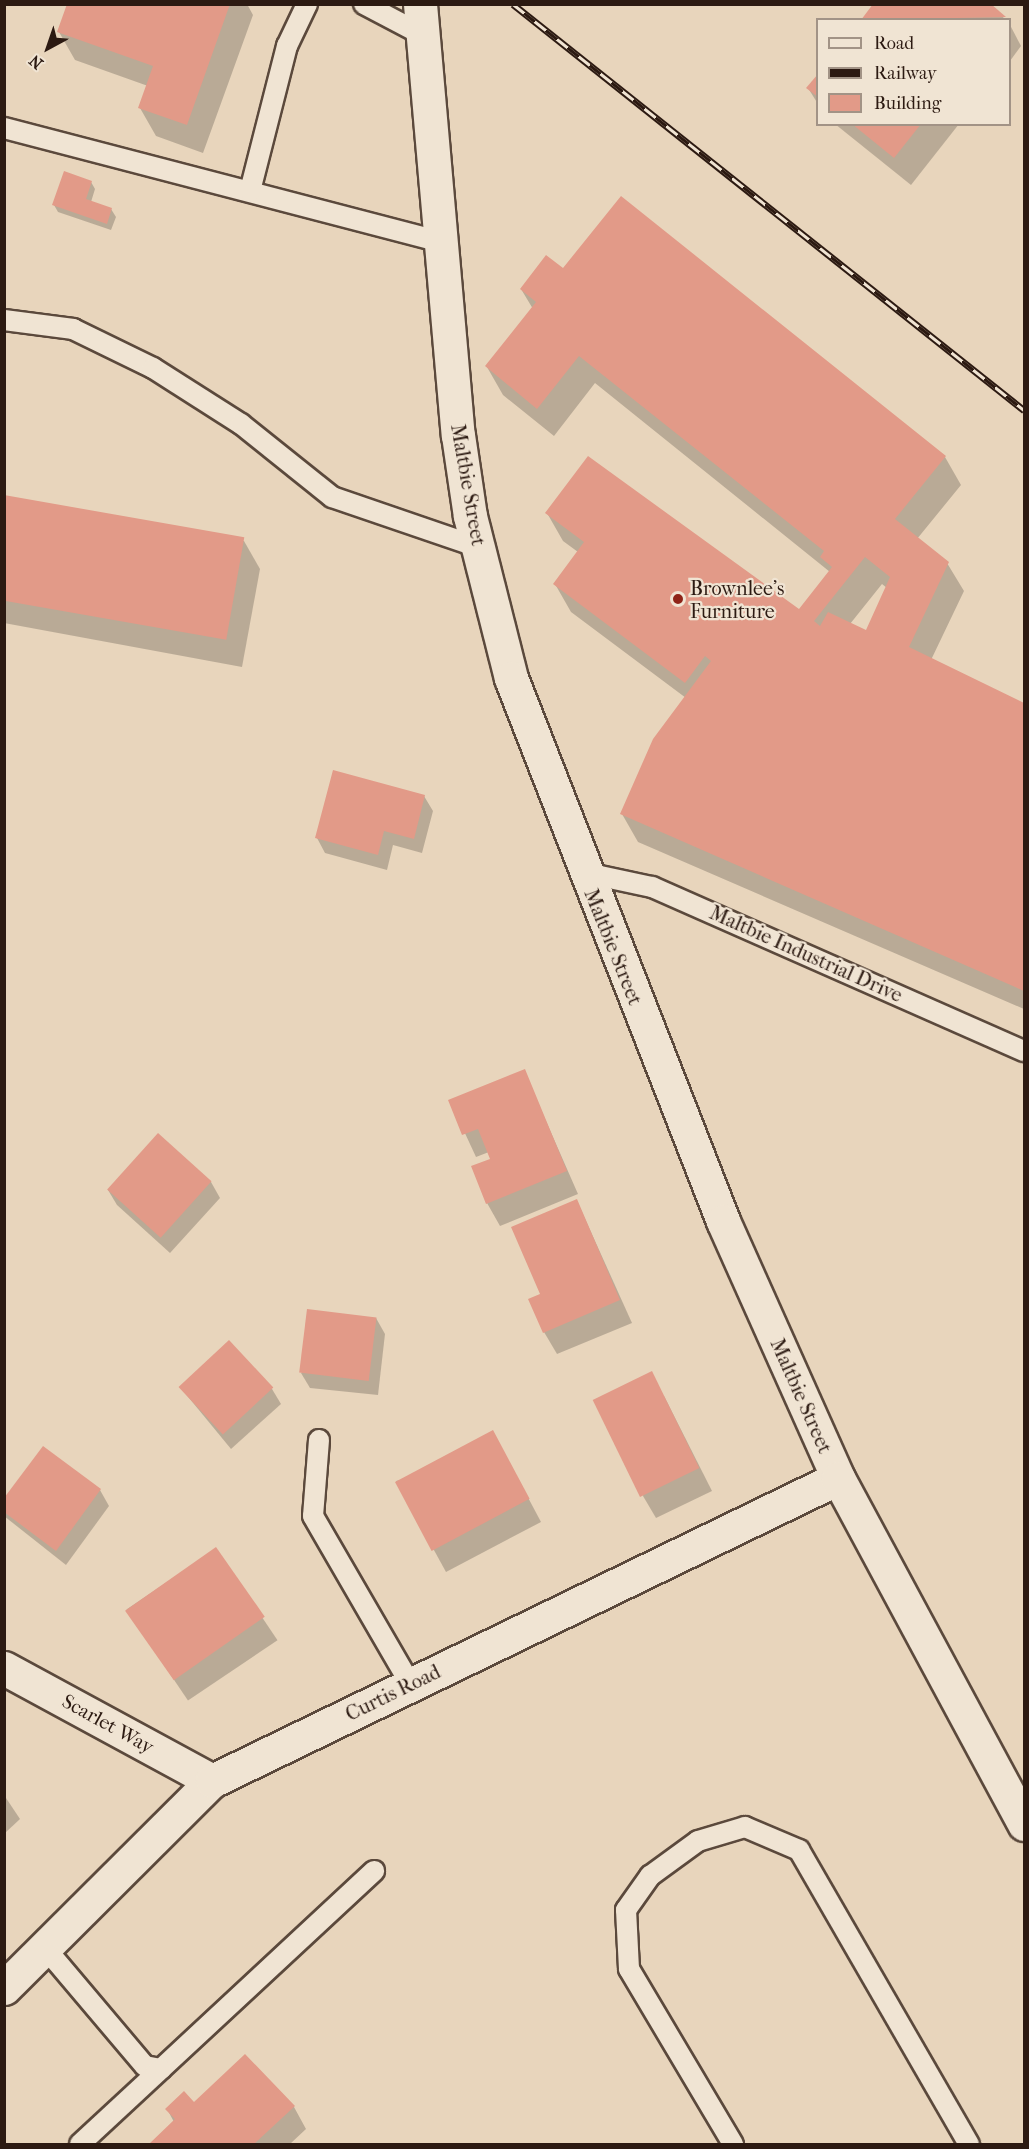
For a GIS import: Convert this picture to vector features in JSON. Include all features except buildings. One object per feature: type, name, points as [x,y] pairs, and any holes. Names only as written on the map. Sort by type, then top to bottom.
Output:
[{"type":"street","name":"Maltbie Street","points":[[422,20],[458,435],[478,547],[511,678],[582,872],[723,1221],[838,1478],[1024,1824]]},
{"type":"street","name":"Curtis Road","points":[[4,1988],[212,1781],[838,1478]]},
{"type":"street","name":"Scarlet Way","points":[[4,1668],[212,1781]]},
{"type":"lane","points":[[250,191],[287,46],[307,4]]},
{"type":"lane","points":[[363,4],[422,20]]},
{"type":"lane","points":[[4,128],[441,242]]},
{"type":"lane","points":[[4,320],[73,329],[153,368],[241,424],[332,497],[478,547]]},
{"type":"lane","name":"Maltbie Industrial Drive","points":[[582,872],[652,886],[1024,1051]]},
{"type":"lane","points":[[318,1440],[313,1516],[411,1684]]},
{"type":"lane","points":[[732,2145],[629,1969],[626,1911],[650,1876],[698,1841],[745,1827],[799,1850],[969,2145]]},
{"type":"lane","points":[[80,2145],[374,1871]]},
{"type":"lane","points":[[46,1948],[145,2066],[161,2069]]},
{"type":"railway","points":[[513,4],[1024,410]]},
{"type":"place","name":"Brownlee's Furniture","points":[[678,599]]}]
